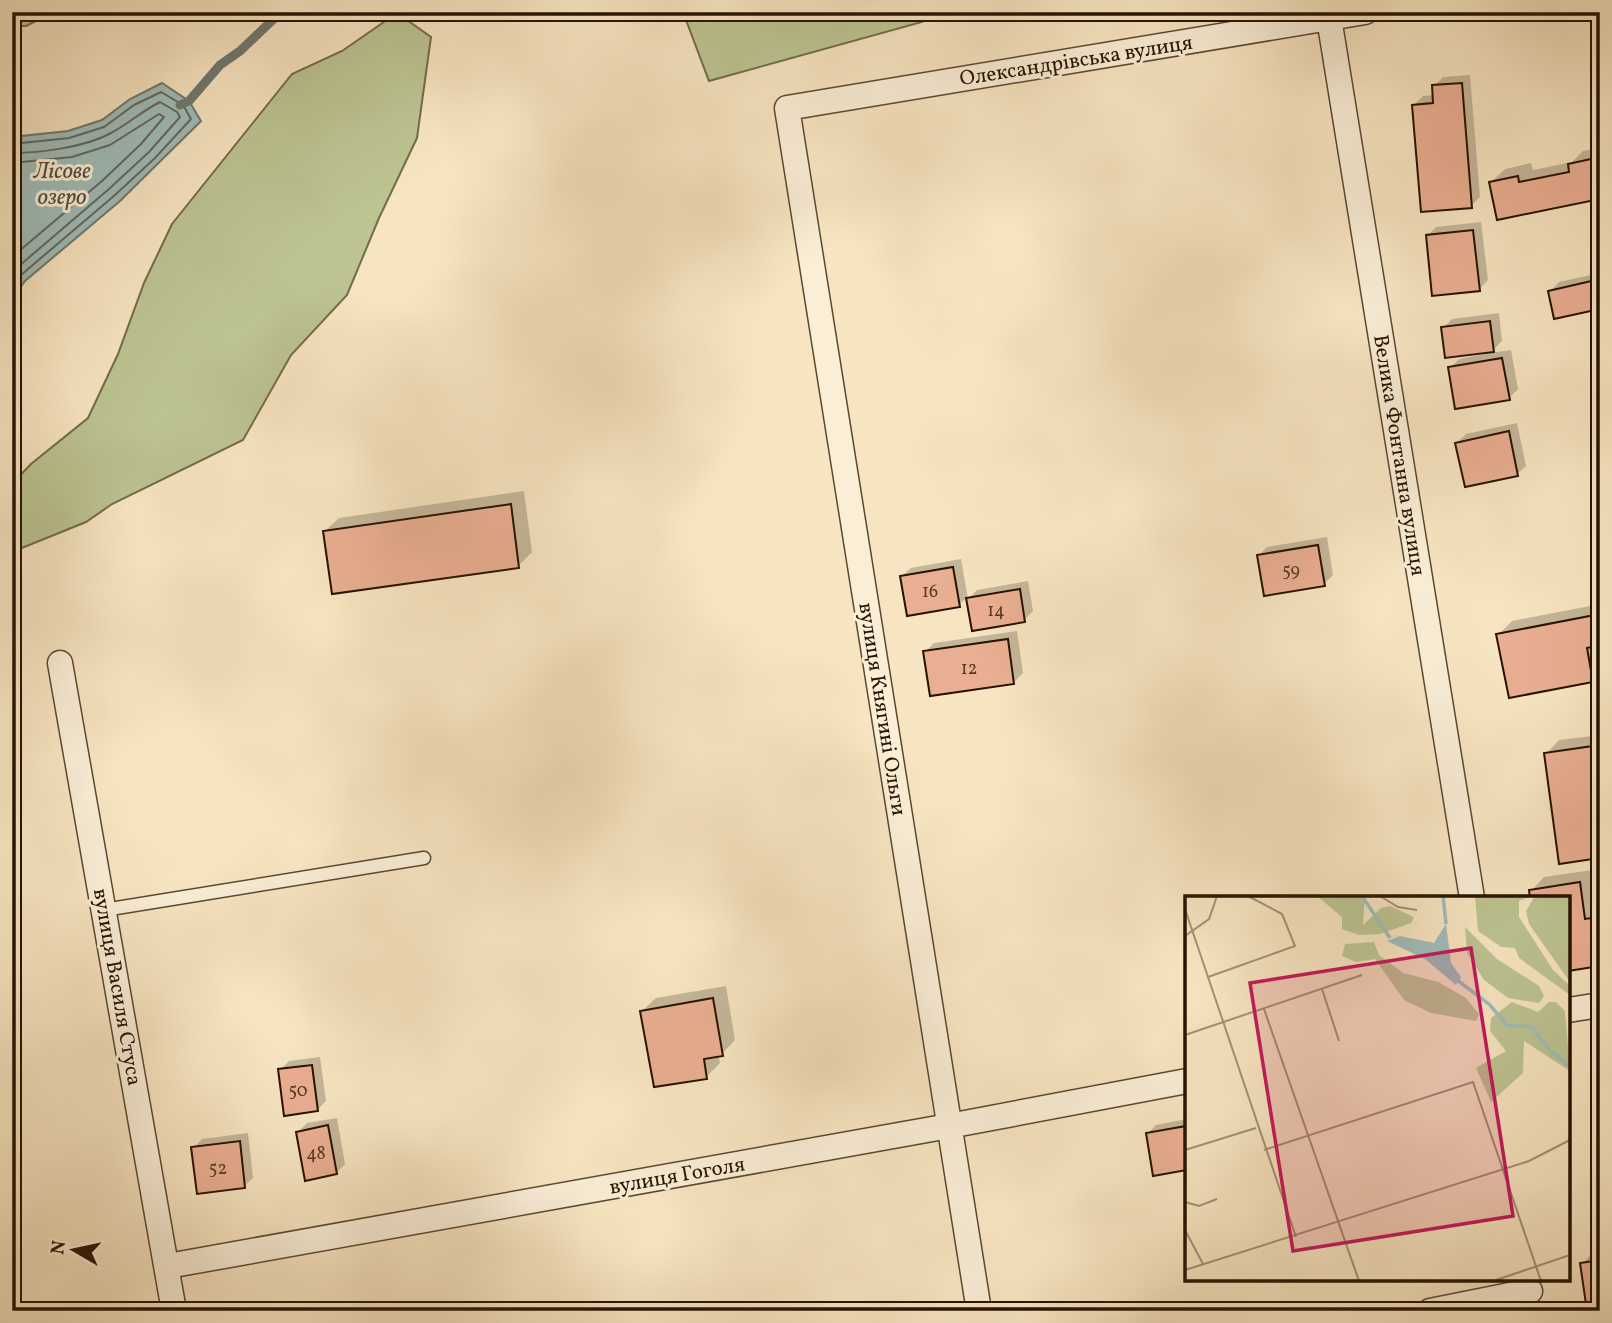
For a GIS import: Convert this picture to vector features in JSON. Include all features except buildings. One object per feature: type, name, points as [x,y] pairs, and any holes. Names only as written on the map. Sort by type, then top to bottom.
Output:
[{"type":"street","name":"Олександрівська вулиця","points":[[787,108],[1329,15],[1365,12]]},
{"type":"street","name":"Велика Фонтанна вулиця","points":[[1329,15],[1472,896]]},
{"type":"street","name":"вулиця Княгині Ольги","points":[[787,108],[979,1311]]},
{"type":"street","name":"вулиця Василя Стуса","points":[[60,663],[174,1311]]},
{"type":"street","points":[[1570,1010],[1600,1005]]},
{"type":"street","name":"вулиця Гоголя","points":[[168,1266],[1185,1081]]},
{"type":"street","points":[[1430,1311],[1530,1294]]},
{"type":"lane","points":[[104,910],[424,858]]},
{"type":"green space","points":[[12,12],[54,12],[26,26],[12,26]]},
{"type":"green space","points":[[683,12],[916,12],[922,22],[709,81]]},
{"type":"green space","points":[[397,13],[431,37],[417,138],[379,218],[347,295],[291,355],[243,440],[112,504],[86,522],[12,552],[12,484],[31,464],[88,418],[118,354],[144,283],[172,224],[292,74],[342,51]]},
{"type":"water","name":"Лісове озеро","points":[[162,83],[189,101],[201,121],[120,201],[25,281],[12,299],[12,137],[68,131],[102,120],[130,99]]},
{"type":"waterway","points":[[180,105],[189,101],[220,65],[240,51],[281,12]]}]
